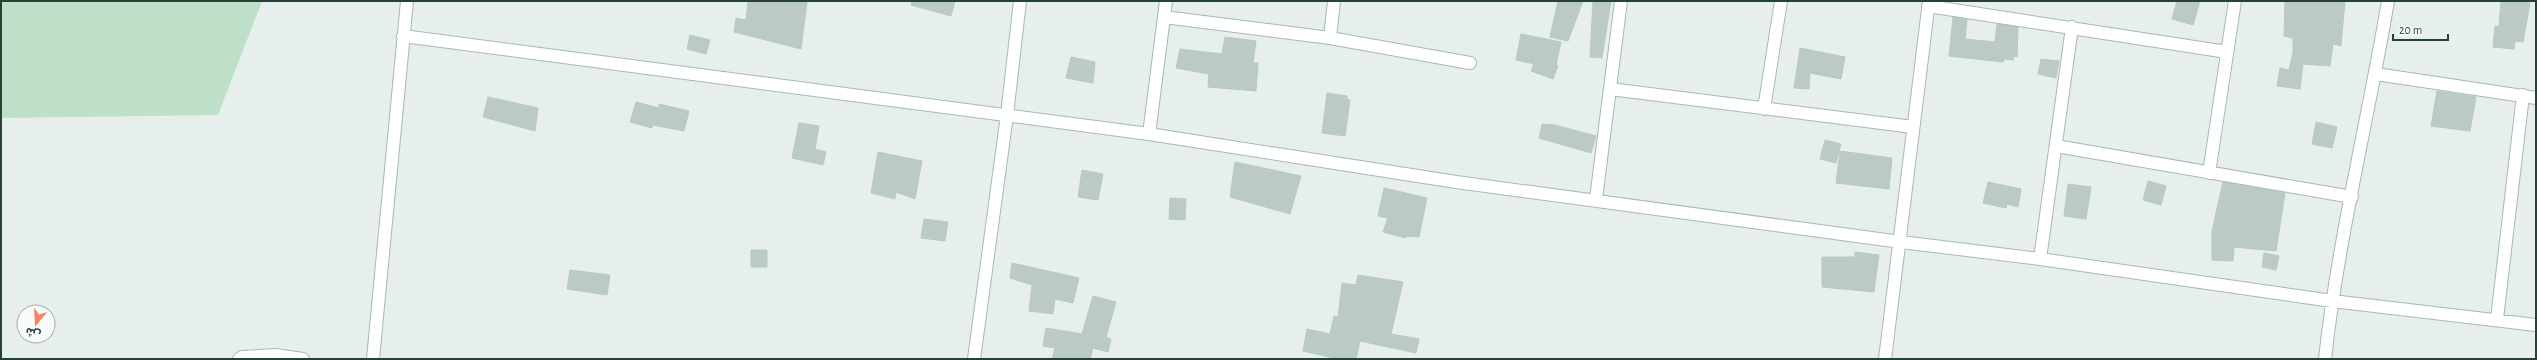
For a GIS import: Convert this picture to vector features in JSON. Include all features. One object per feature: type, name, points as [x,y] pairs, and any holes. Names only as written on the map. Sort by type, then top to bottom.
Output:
[{"type":"street","points":[[373,359],[407,1]]},
{"type":"street","points":[[974,359],[1007,115],[1020,1]]},
{"type":"street","points":[[1149,134],[1166,1]]},
{"type":"street","points":[[1330,38],[1334,1]]},
{"type":"street","points":[[1596,199],[1621,1]]},
{"type":"street","points":[[1764,109],[1782,1]]},
{"type":"street","points":[[2209,173],[2226,52],[2235,1]]},
{"type":"street","points":[[2325,359],[2332,302],[2376,74],[2388,1]]},
{"type":"street","points":[[1885,359],[1901,242],[1928,3],[2226,52]]},
{"type":"street","points":[[1164,17],[1330,38],[1470,63]]},
{"type":"street","points":[[2040,259],[2072,27]]},
{"type":"street","points":[[403,36],[1149,134],[1456,182],[1596,199],[1901,242],[2040,259],[2332,302],[2497,319],[2536,325]]},
{"type":"street","points":[[2376,74],[2536,98]]},
{"type":"street","points":[[1610,89],[1913,127]]},
{"type":"street","points":[[2497,319],[2523,95]]},
{"type":"street","points":[[2056,146],[2352,197]]},
{"type":"street","points":[[239,359],[242,357],[275,355],[303,359]]},
{"type":"green space","points":[[1,1],[262,1],[218,115],[1,118]]},
{"type":"building","points":[[748,1],[807,2],[801,49],[734,32],[736,18],[746,20]]},
{"type":"building","points":[[912,1],[955,1],[951,16],[911,5]]},
{"type":"building","points":[[1558,1],[1583,1],[1568,41],[1550,37]]},
{"type":"building","points":[[1593,1],[1611,1],[1602,58],[1590,57]]},
{"type":"building","points":[[2177,1],[2200,1],[2193,25],[2172,19]]},
{"type":"building","points":[[2285,1],[2345,1],[2341,46],[2333,44],[2330,66],[2303,64],[2300,89],[2277,86],[2280,68],[2289,70],[2293,53],[2293,38],[2284,36]]},
{"type":"building","points":[[2501,1],[2530,3],[2523,42],[2515,41],[2514,49],[2493,47],[2495,26],[2499,27]]},
{"type":"building","points":[[1953,17],[1967,20],[1965,39],[1995,42],[1997,24],[2018,27],[2017,57],[2014,56],[2013,60],[2004,59],[2003,62],[1949,56]]},
{"type":"building","points":[[1521,34],[1561,42],[1556,65],[1558,66],[1553,79],[1531,71],[1534,64],[1516,60]]},
{"type":"building","points":[[690,35],[710,40],[706,54],[687,49]]},
{"type":"building","points":[[1225,37],[1256,41],[1253,63],[1258,63],[1256,91],[1208,87],[1209,74],[1176,68],[1180,49],[1222,54]]},
{"type":"building","points":[[1800,48],[1845,57],[1841,79],[1810,73],[1809,89],[1794,88]]},
{"type":"building","points":[[1071,57],[1095,62],[1093,83],[1066,78]]},
{"type":"building","points":[[2041,59],[2059,61],[2056,78],[2038,74]]},
{"type":"building","points":[[2437,91],[2476,97],[2470,131],[2431,126]]},
{"type":"building","points":[[1327,93],[1347,96],[1347,99],[1350,100],[1345,136],[1322,133]]},
{"type":"building","points":[[488,97],[538,108],[535,131],[483,117]]},
{"type":"building","points":[[636,102],[659,108],[659,104],[689,111],[684,131],[653,125],[652,128],[630,122]]},
{"type":"building","points":[[2316,122],[2337,127],[2332,148],[2312,144]]},
{"type":"building","points":[[799,123],[819,126],[815,149],[826,152],[823,165],[792,158]]},
{"type":"building","points":[[1542,124],[1555,125],[1596,136],[1591,153],[1539,138]]},
{"type":"building","points":[[1825,140],[1841,144],[1836,163],[1820,159]]},
{"type":"building","points":[[1840,151],[1892,158],[1889,189],[1836,183]]},
{"type":"building","points":[[878,152],[922,161],[915,199],[896,192],[895,199],[871,193]]},
{"type":"building","points":[[1235,162],[1301,176],[1290,214],[1230,197]]},
{"type":"building","points":[[1082,170],[1103,174],[1098,200],[1078,197]]},
{"type":"building","points":[[2148,181],[2166,186],[2161,205],[2143,200]]},
{"type":"building","points":[[1988,182],[2021,189],[2018,207],[2007,204],[2006,208],[1983,203]]},
{"type":"building","points":[[2223,182],[2285,193],[2276,251],[2234,247],[2233,261],[2212,260],[2212,231]]},
{"type":"building","points":[[2068,184],[2091,187],[2086,219],[2064,216]]},
{"type":"building","points":[[1384,188],[1427,198],[1419,237],[1406,236],[1406,238],[1383,232],[1388,218],[1378,216]]},
{"type":"building","points":[[1170,198],[1186,199],[1185,220],[1169,219]]},
{"type":"building","points":[[924,219],[948,222],[945,241],[921,238]]},
{"type":"building","points":[[751,250],[767,250],[767,267],[751,267]]},
{"type":"building","points":[[1855,252],[1879,255],[1874,292],[1822,287],[1822,257],[1855,257]]},
{"type":"building","points":[[2264,253],[2279,256],[2276,270],[2262,267]]},
{"type":"building","points":[[1012,263],[1079,278],[1073,303],[1055,299],[1053,314],[1029,311],[1032,285],[1010,278]]},
{"type":"building","points":[[570,270],[610,275],[607,295],[567,289]]},
{"type":"building","points":[[1358,275],[1403,282],[1391,334],[1419,339],[1416,353],[1360,341],[1356,359],[1338,359],[1303,351],[1307,329],[1330,334],[1334,316],[1338,317],[1342,283],[1356,285]]},
{"type":"building","points":[[1093,296],[1116,302],[1106,337],[1111,339],[1108,352],[1093,348],[1090,359],[1052,359],[1055,348],[1043,346],[1046,328],[1082,334]]}]
